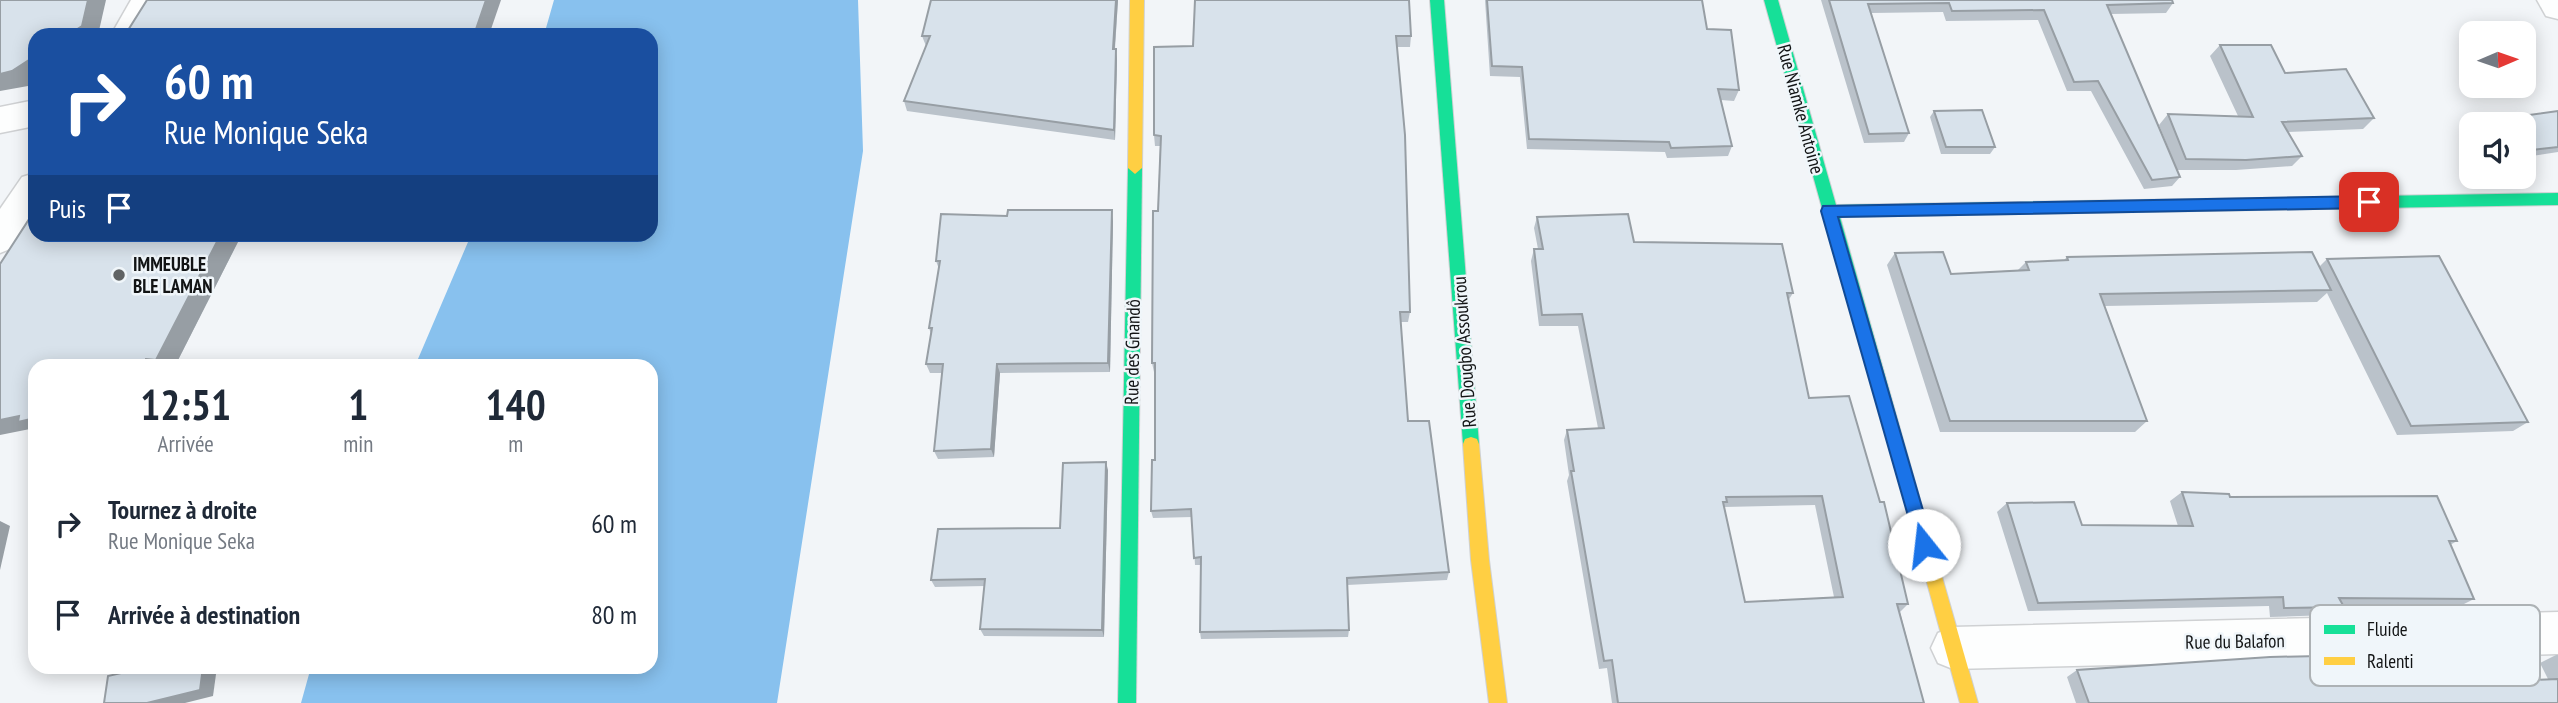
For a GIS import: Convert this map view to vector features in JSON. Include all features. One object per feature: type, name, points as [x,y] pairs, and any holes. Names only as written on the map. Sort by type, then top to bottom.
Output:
[{"type":"street","points":[[132,28],[147,0]]},
{"type":"street","name":"Rue des Gnandô","points":[[1127,703],[1137,0]]},
{"type":"street","name":"Rue Dougbo Assoukrou","points":[[1437,0],[1480,560],[1498,703]]},
{"type":"street","name":"Rue Niamke Antoine","points":[[1771,0],[1969,703]]},
{"type":"street","points":[[2553,0],[2558,7]]},
{"type":"street","points":[[0,120],[28,114]]},
{"type":"street","points":[[0,238],[28,197]]},
{"type":"street","points":[[1829,211],[2558,200]]},
{"type":"street","name":"Rue du Balafon","points":[[2540,634],[2558,634]]},
{"type":"street","name":"Rue du Balafon","points":[[1953,648],[2310,640]]},
{"type":"water","points":[[554,0],[858,0],[863,151],[777,703],[301,703],[309,674],[658,674],[658,359],[418,359],[468,242],[658,242],[658,28],[546,28]]},
{"type":"building","points":[[0,0],[88,0],[82,26],[79,28],[28,28],[28,61],[12,71],[0,74]]},
{"type":"building","points":[[147,0],[486,0],[476,28],[129,28]]},
{"type":"building","points":[[931,0],[1116,0],[1113,49],[1116,49],[1114,130],[904,101],[930,36],[922,36]]},
{"type":"building","points":[[1195,0],[1409,0],[1411,36],[1396,36],[1405,135],[1410,312],[1400,312],[1408,421],[1429,421],[1449,572],[1347,578],[1349,630],[1200,632],[1201,557],[1194,558],[1191,509],[1151,511],[1152,460],[1155,460],[1155,363],[1152,363],[1153,211],[1158,211],[1161,136],[1154,135],[1154,47],[1193,46]]},
{"type":"building","points":[[1487,0],[1702,0],[1707,29],[1731,30],[1739,90],[1718,89],[1732,146],[1671,148],[1669,142],[1529,139],[1522,67],[1492,66]]},
{"type":"building","points":[[1829,0],[2172,0],[2173,3],[2107,5],[2180,177],[2152,180],[2098,81],[2074,82],[2044,10],[1952,11],[1949,3],[1868,4],[1909,133],[1869,134]]},
{"type":"building","points":[[2220,45],[2271,45],[2285,73],[2346,69],[2374,118],[2282,122],[2302,156],[2246,160],[2186,159],[2168,114],[2253,117]]},
{"type":"building","points":[[1982,110],[1995,147],[1946,147],[1934,111]]},
{"type":"building","points":[[2558,111],[2558,147],[2536,150],[2536,114]]},
{"type":"building","points":[[1008,210],[1112,210],[1108,363],[997,364],[991,449],[934,451],[943,364],[926,364],[940,261],[936,261],[941,214],[1007,216]]},
{"type":"building","points":[[1628,214],[1634,242],[1782,244],[1793,293],[1787,293],[1809,398],[1849,396],[1880,502],[1884,502],[1908,604],[1897,604],[1924,703],[1618,703],[1612,660],[1604,661],[1571,471],[1574,471],[1567,430],[1604,428],[1582,314],[1542,315],[1534,249],[1543,249],[1537,217]],"holes":[[[1822,496],[1843,597],[1745,602],[1723,502],[1727,502],[1726,497]]]},
{"type":"building","name":"IMMEUBLE BLE LAMAN","points":[[28,221],[28,242],[217,242],[157,359],[28,359],[28,420],[18,422],[19,416],[0,420],[0,264]]},
{"type":"building","points":[[1943,252],[1951,274],[2029,270],[2026,262],[2068,260],[2067,257],[2312,252],[2331,290],[2100,294],[2147,421],[1950,421],[1895,253]]},
{"type":"building","points":[[2439,256],[2528,422],[2411,426],[2327,259]]},
{"type":"building","points":[[1106,462],[1102,630],[980,629],[985,579],[931,580],[938,529],[1060,528],[1063,463]]},
{"type":"building","points":[[2182,492],[2229,494],[2230,497],[2437,496],[2457,541],[2449,541],[2474,599],[2339,598],[2343,605],[2284,608],[2283,597],[2038,603],[2007,503],[2074,502],[2082,525],[2193,526]]},
{"type":"building","points":[[2310,656],[2310,686],[2540,686],[2540,680],[2558,679],[2558,703],[2089,703],[2077,670]]},
{"type":"building","points":[[202,674],[200,690],[147,703],[104,703],[108,676]]},
{"type":"traffic: fast","points":[[1437,0],[1471,444]]},
{"type":"traffic: fast","points":[[1771,0],[1915,510]]},
{"type":"traffic: fast","points":[[1127,703],[1135,168]]},
{"type":"traffic: fast","points":[[1828,211],[2558,199]]},
{"type":"traffic: slow","points":[[1135,168],[1137,0]]},
{"type":"traffic: slow","points":[[1471,444],[1480,560],[1498,703]]},
{"type":"traffic: slow","points":[[1915,510],[1969,703]]},
{"type":"place","name":"IMMEUBLE BLE LAMAN","points":[[119,275]]},
{"type":"route","points":[[1924,545],[1829,211],[2369,202]]}]
